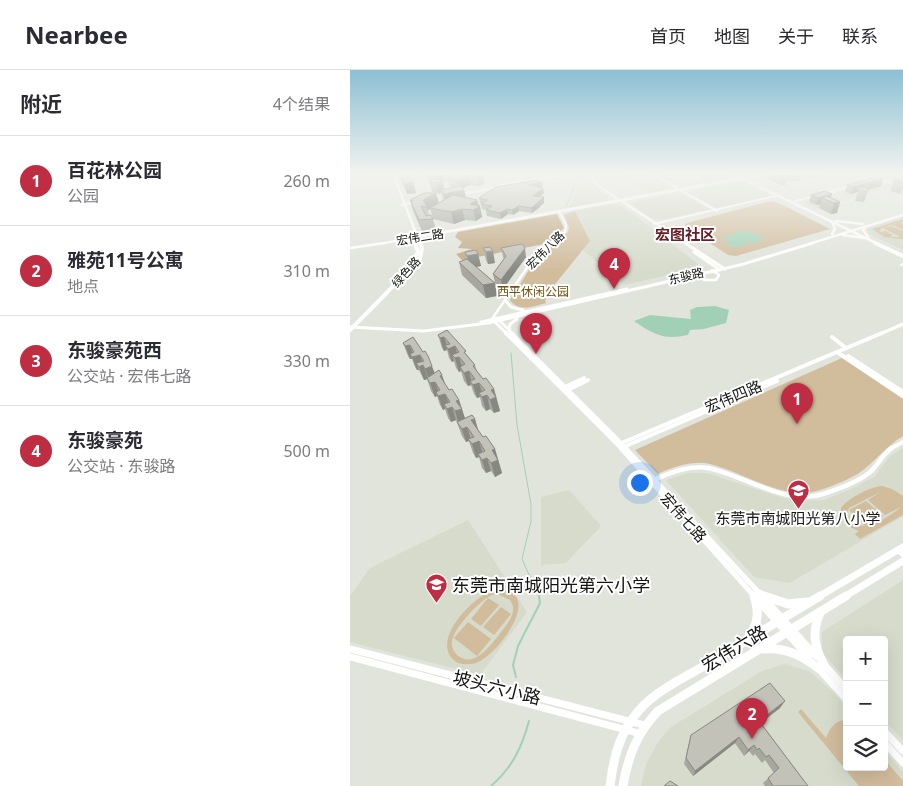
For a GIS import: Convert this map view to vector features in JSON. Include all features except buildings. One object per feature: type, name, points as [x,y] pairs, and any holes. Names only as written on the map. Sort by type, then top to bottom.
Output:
[{"type":"main road","name":"绿色路","points":[[351,328],[420,259],[422,251],[404,206]]},
{"type":"main road","points":[[802,206],[903,255]]},
{"type":"main road","points":[[806,206],[834,222]]},
{"type":"main road","name":"宏伟六路","points":[[610,786],[613,760],[625,730],[649,701],[811,601],[901,551]]},
{"type":"main road","name":"宏伟六路","points":[[622,786],[629,754],[641,729],[658,711],[903,561]]},
{"type":"main road","points":[[746,640],[754,631],[758,620],[756,595],[791,604],[811,601]]},
{"type":"main road","points":[[820,613],[814,630],[814,641],[820,666]]},
{"type":"main road","points":[[758,650],[776,649],[795,653],[820,666]]},
{"type":"street","name":"宏伟二路","points":[[390,242],[586,206]]},
{"type":"street","points":[[631,206],[719,269],[719,275],[716,280],[702,280],[696,275]]},
{"type":"street","points":[[711,206],[717,210]]},
{"type":"street","points":[[655,223],[732,206]]},
{"type":"street","name":"宏伟八路","points":[[496,320],[513,287],[533,259],[565,232],[566,225],[560,212]]},
{"type":"street","name":"东骏路","points":[[719,269],[903,213]]},
{"type":"street","points":[[832,234],[836,229],[834,222],[864,225],[867,238],[836,235]]},
{"type":"street","name":"东骏路","points":[[351,328],[419,331],[465,326],[523,316],[719,269],[836,235],[850,229]]},
{"type":"street","points":[[350,248],[390,242]]},
{"type":"street","name":"东骏路","points":[[496,320],[530,310],[696,275]]},
{"type":"street","points":[[716,280],[721,284]]},
{"type":"street","points":[[712,281],[716,285]]},
{"type":"street","name":"宏伟八路","points":[[496,320],[513,287]]},
{"type":"street","points":[[506,301],[514,308],[530,310]]},
{"type":"street","points":[[509,331],[510,324],[523,316]]},
{"type":"street","name":"宏伟七路","points":[[496,320],[566,388],[620,446],[780,620],[843,695]]},
{"type":"street","name":"宏伟七路","points":[[496,320],[620,446],[656,479],[756,595]]},
{"type":"street","name":"宏伟四路","points":[[620,446],[903,325]]},
{"type":"street","points":[[832,337],[841,352],[903,396]]},
{"type":"street","points":[[841,352],[903,392]]},
{"type":"street","points":[[566,388],[586,379]]},
{"type":"street","points":[[656,479],[678,470],[707,468],[781,493],[797,496],[821,495],[845,486],[869,473],[880,458],[903,442]]},
{"type":"street","name":"坡头六小路","points":[[350,649],[630,722],[641,729]]},
{"type":"street","name":"坡头六小路","points":[[350,657],[625,730],[641,729]]},
{"type":"street","name":"宏伟七路","points":[[820,666],[843,686]]},
{"type":"street","points":[[888,735],[903,752]]},
{"type":"street","points":[[888,746],[903,762]]},
{"type":"shaded area","points":[[599,206],[623,206],[698,264],[695,269],[624,285],[583,250],[590,241],[575,211]]},
{"type":"shaded area","points":[[635,206],[705,206],[710,209],[661,220],[651,218]]},
{"type":"shaded area","points":[[557,214],[564,228],[549,243],[462,260],[456,254],[472,249],[458,248],[462,242],[455,237],[458,232]]},
{"type":"shaded area","points":[[903,217],[903,250],[869,234],[867,229]]},
{"type":"shaded area","points":[[749,231],[763,239],[760,242],[745,244],[738,248],[729,247],[728,242],[723,239],[726,235],[734,235],[734,232]]},
{"type":"shaded area","points":[[715,306],[729,310],[726,323],[704,329],[690,330],[688,335],[672,337],[660,335],[647,330],[634,321],[650,315],[691,319],[690,310],[697,307]]},
{"type":"shaded area","name":"东莞市南城阳光第八小学","points":[[903,448],[903,516],[790,583],[754,577],[666,480],[688,473],[707,473],[780,497],[798,501],[824,500],[874,477],[890,456]]},
{"type":"shaded area","points":[[569,490],[601,526],[566,563],[541,565],[541,497]]},
{"type":"shaded area","name":"东莞市南城阳光第六小学","points":[[468,520],[527,612],[480,675],[350,642],[350,596],[370,568]]},
{"type":"shaded area","points":[[903,580],[903,740],[888,724],[888,636],[843,636],[843,676],[822,653],[822,632]]},
{"type":"shaded area","points":[[784,664],[809,671],[843,703],[843,771],[888,771],[888,755],[903,772],[903,786],[641,786],[646,764],[660,739],[671,727],[762,671]]},
{"type":"green space","points":[[750,206],[786,206],[830,229],[736,256],[728,255],[684,226],[687,223]]},
{"type":"green space","name":"西平休闲公园","points":[[575,211],[590,241],[551,289],[545,301],[546,303],[527,308],[514,304],[510,300],[536,259],[568,232],[569,227],[564,215]]},
{"type":"green space","points":[[903,219],[903,222],[900,223],[903,224],[903,230],[892,225],[882,228],[879,231],[888,236],[881,232],[885,231],[893,235],[890,237],[901,237],[883,228],[891,226],[903,231],[903,239],[884,237],[872,229]]},
{"type":"green space","points":[[842,358],[903,399],[903,436],[891,444],[855,476],[820,490],[807,493],[793,492],[704,463],[683,465],[658,474],[635,450]]},
{"type":"green space","points":[[882,486],[892,489],[903,496],[903,515],[860,539],[855,534],[859,531],[848,525],[843,519],[841,508],[854,497]],"holes":[[[882,491],[868,500],[885,515],[901,507],[880,521],[864,526],[857,525],[851,521],[847,513],[849,508]]]},
{"type":"green space","points":[[866,501],[883,516],[865,526],[849,510]]},
{"type":"green space","points":[[496,589],[510,592],[517,599],[518,610],[514,622],[498,646],[480,661],[467,664],[458,663],[449,655],[447,644],[450,633],[466,610],[487,593]],"holes":[[[492,595],[500,595],[510,600],[513,607],[511,618],[507,624],[484,652],[478,656],[464,659],[457,655],[454,652],[452,641],[462,622],[487,598]]]},
{"type":"green space","points":[[488,598],[499,605],[481,626],[471,619]]},
{"type":"green space","points":[[501,607],[511,614],[494,635],[483,627]]},
{"type":"green space","points":[[468,622],[491,639],[477,656],[454,638]]},
{"type":"green space","points":[[801,709],[826,738],[834,725],[843,720],[843,767],[798,712]]},
{"type":"green space","points":[[888,764],[903,781],[903,786],[859,786],[847,771],[888,771]]},
{"type":"waterway","points":[[511,353],[517,425],[531,504],[531,521],[522,559],[539,597]]},
{"type":"waterway","points":[[516,677],[513,665],[518,646],[540,603],[539,596]]},
{"type":"waterway","points":[[491,786],[505,772],[515,756],[529,721]]},
{"type":"place","name":"东骏豪苑","points":[[614,289]]},
{"type":"place","name":"东骏豪苑西","points":[[536,354]]},
{"type":"place","name":"百花林公园","points":[[797,424]]},
{"type":"place","name":"东莞市南城阳光第八小学","points":[[798,509]]},
{"type":"place","name":"东莞市南城阳光第六小学","points":[[436,604]]},
{"type":"place","name":"雅苑11号公寓","points":[[752,739]]},
{"type":"district","name":"宏图社区","points":[[685,234]]}]
